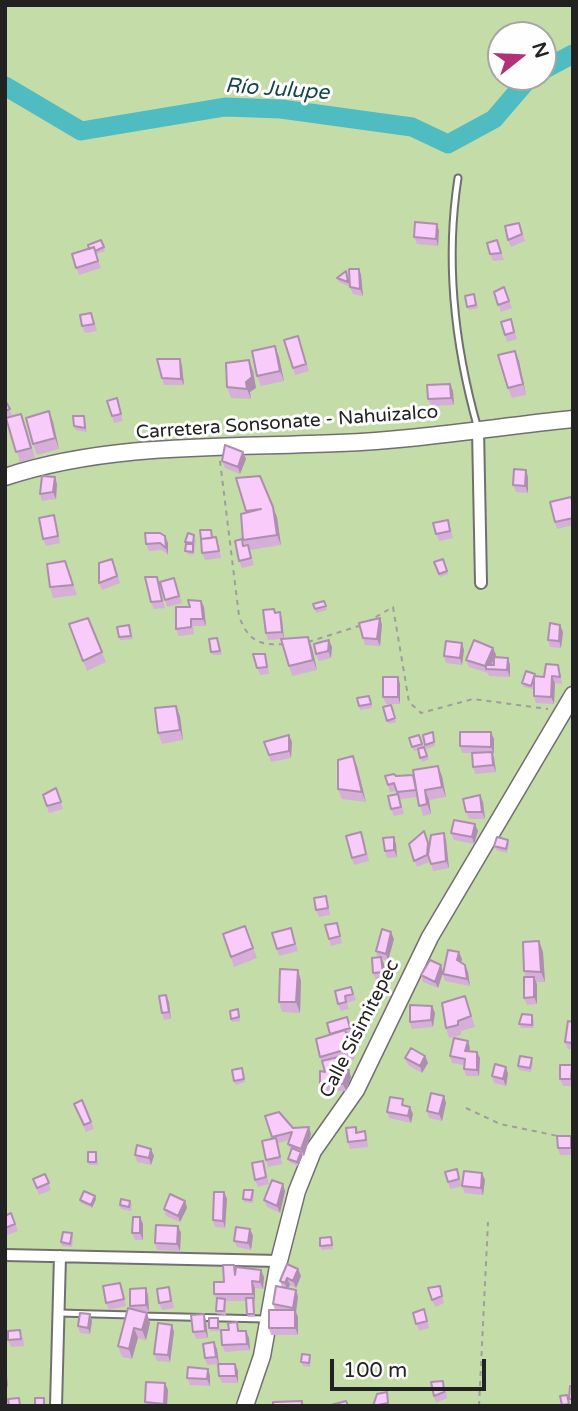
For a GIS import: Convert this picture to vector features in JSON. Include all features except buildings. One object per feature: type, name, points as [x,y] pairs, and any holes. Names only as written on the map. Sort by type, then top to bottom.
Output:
[{"type":"street","name":"Carretera Sonsonate - Nahuizalco","points":[[5,477],[60,463],[218,446],[386,440],[573,419]]},
{"type":"street","points":[[478,429],[481,583]]},
{"type":"street","name":"Calle Sisimitepec","points":[[245,1406],[262,1356],[279,1261],[297,1191],[313,1151],[356,1090],[430,937],[573,695]]},
{"type":"street","points":[[5,1255],[279,1261]]},
{"type":"street","points":[[56,1406],[60,1256]]},
{"type":"lane","points":[[458,178],[451,223],[454,303],[478,429]]},
{"type":"lane","points":[[59,1313],[268,1320]]},
{"type":"path","points":[[218,446],[239,616],[244,632],[254,642],[268,646],[291,644]]},
{"type":"path","points":[[302,643],[352,631],[393,607],[409,702],[421,713],[473,699],[564,710]]},
{"type":"path","points":[[466,1108],[500,1124],[546,1136],[568,1137]]},
{"type":"path","points":[[479,1406],[488,1222]]},
{"type":"green space","points":[[5,5],[573,5],[573,1406],[5,1406]]},
{"type":"waterway","name":"Río Julupe","points":[[557,63],[573,54]]},
{"type":"waterway","name":"Río Julupe","points":[[5,86],[81,131],[225,107],[281,109],[412,127],[448,144],[494,119],[518,91]]}]
